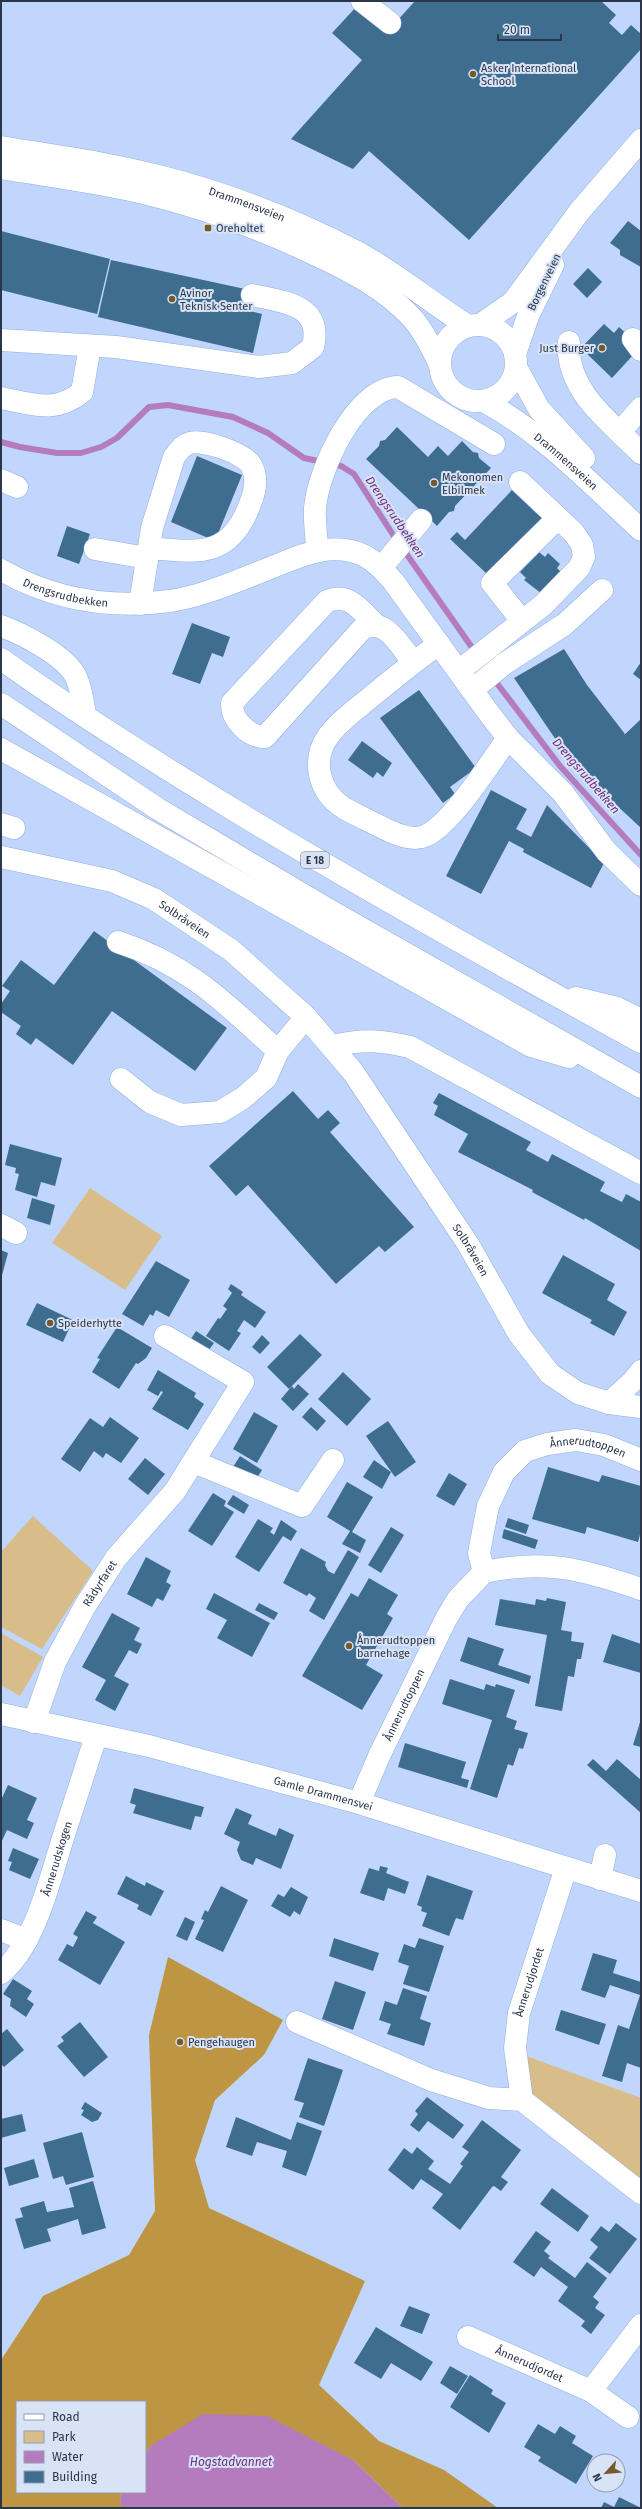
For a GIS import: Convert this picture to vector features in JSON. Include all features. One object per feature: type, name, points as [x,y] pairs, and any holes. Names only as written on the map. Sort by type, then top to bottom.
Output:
[{"type":"main road","points":[[362,1],[390,23]]},
{"type":"main road","name":"Borgenveien","points":[[474,325],[513,302],[579,212],[641,140]]},
{"type":"main road","name":"Drammensveien","points":[[1,147],[109,164],[162,176],[213,191],[259,208],[309,229],[370,260],[474,325]]},
{"type":"main road","name":"Drammensveien","points":[[1,168],[96,183],[144,194],[224,217],[293,244],[356,276],[389,297],[413,320],[428,341],[439,363]]},
{"type":"main road","name":"Borgenveien","points":[[516,360],[528,316],[579,212]]},
{"type":"main road","points":[[1,340],[90,346],[259,367],[292,363],[313,347],[316,337],[314,327],[310,317],[304,310],[292,304],[252,295]]},
{"type":"main road","points":[[474,325],[492,327],[502,333],[510,342],[516,360],[513,379],[506,389],[496,397],[484,401],[470,401],[458,396],[448,388],[442,376],[439,363],[442,350],[448,339],[457,331],[474,325]]},
{"type":"main road","points":[[569,342],[570,365],[575,381],[600,412],[633,441],[641,408]]},
{"type":"main road","points":[[1,398],[43,407],[69,403],[82,392],[90,346]]},
{"type":"main road","name":"Drammensveien","points":[[516,360],[528,392],[551,424],[641,511]]},
{"type":"main road","points":[[317,551],[315,508],[324,474],[332,453],[364,402],[379,390],[389,387],[398,387],[409,392],[445,416],[494,444]]},
{"type":"main road","name":"Drammensveien","points":[[484,401],[512,417],[541,438],[641,530]]},
{"type":"main road","points":[[96,549],[148,553],[198,552],[224,544],[244,522],[254,495],[254,473],[250,464],[233,453],[204,442],[189,443],[180,449],[174,457],[152,528],[148,553],[140,604]]},
{"type":"main road","points":[[459,672],[543,605],[579,568],[584,557],[582,545],[574,533],[520,482]]},
{"type":"main road","points":[[522,622],[492,583],[558,518]]},
{"type":"main road","points":[[381,568],[421,520]]},
{"type":"main road","name":"Drengsrudbekken","points":[[1,570],[26,584],[84,602],[140,604],[171,600],[216,589],[298,556],[317,551],[348,550],[364,555],[381,568],[508,738],[563,793],[606,851],[641,884]]},
{"type":"main road","points":[[472,690],[504,664],[565,624],[602,590]]},
{"type":"main road","points":[[376,625],[362,629],[265,737],[257,737],[239,724],[231,712],[232,703],[327,601],[337,597],[348,599],[376,625],[390,633],[413,662]]},
{"type":"main road","points":[[1,626],[20,633],[69,667],[82,690],[85,716]]},
{"type":"main road","points":[[439,644],[413,662],[354,711],[330,734],[322,748],[318,767],[324,787],[343,808],[387,830],[410,837],[424,836],[437,829],[452,813],[508,738]]},
{"type":"main road","name":"E 18","points":[[1,658],[85,716],[181,778],[352,882],[641,1042]]},
{"type":"main road","points":[[1,704],[158,809],[334,913],[641,1087]]},
{"type":"main road","points":[[1,749],[531,1046],[604,1067]]},
{"type":"main road","name":"Solbråveien","points":[[1,857],[112,881],[154,899],[231,950],[306,1017],[333,1046],[368,1092],[449,1215],[519,1334],[536,1358],[550,1374],[578,1393],[609,1403],[641,1407]]},
{"type":"main road","points":[[118,942],[148,952],[180,968],[215,994],[278,1051]]},
{"type":"main road","name":"E 18","points":[[549,992],[617,1008],[641,1020]]},
{"type":"main road","points":[[121,1079],[150,1102],[181,1114],[220,1112],[243,1098],[266,1078],[278,1051],[306,1017]]},
{"type":"main road","points":[[333,1046],[355,1041],[381,1040],[410,1047],[641,1173]]},
{"type":"main road","name":"Rådyrfaret","points":[[34,1722],[55,1662],[85,1606],[116,1558],[176,1491],[242,1382],[165,1336]]},
{"type":"main road","points":[[609,1403],[633,1381],[641,1371]]},
{"type":"main road","name":"Ånnerudtoppen","points":[[359,1803],[380,1754],[446,1618],[458,1600],[484,1572],[478,1552],[488,1506],[504,1472],[525,1452],[547,1444],[576,1440],[604,1445],[641,1460]]},
{"type":"main road","points":[[194,1462],[302,1506],[333,1460]]},
{"type":"main road","points":[[484,1572],[516,1566],[558,1566],[609,1578],[641,1590]]},
{"type":"main road","name":"Gamle Drammensvei","points":[[1,1714],[96,1736],[150,1746],[359,1803],[641,1891]]},
{"type":"main road","name":"Ånnerudskogen","points":[[1,1973],[8,1967],[27,1940],[49,1884],[96,1736]]},
{"type":"main road","points":[[600,1879],[605,1855]]},
{"type":"main road","name":"Ånnerudjordet","points":[[522,2100],[515,2048],[519,2013],[566,1868]]},
{"type":"main road","points":[[1,1930],[27,1940]]},
{"type":"main road","points":[[297,2022],[431,2080],[489,2098],[522,2100],[641,2193]]},
{"type":"main road","points":[[591,2391],[641,2325]]},
{"type":"main road","name":"Ånnerudjordet","points":[[468,2337],[591,2391],[628,2416]]},
{"type":"green space","points":[[90,1188],[162,1236],[125,1290],[52,1243]]},
{"type":"green space","points":[[33,1516],[93,1571],[42,1649],[1,1627],[1,1552]]},
{"type":"green space","points":[[1,1633],[43,1657],[20,1696],[1,1685]]},
{"type":"green space","points":[[521,2054],[641,2098],[641,2198],[519,2108]]},
{"type":"shaded area","points":[[168,1957],[283,2020],[264,2055],[215,2100],[195,2160],[209,2208],[365,2281],[319,2385],[379,2441],[444,2470],[498,2508],[403,2508],[353,2460],[152,2445],[146,2452],[146,2401],[16,2401],[16,2493],[122,2493],[120,2501],[123,2508],[1,2508],[1,2360],[43,2296],[129,2255],[155,2211],[149,2035]]},
{"type":"water","name":"Hogstadvannet","points":[[203,2414],[267,2416],[353,2460],[403,2508],[123,2508],[120,2501],[122,2493],[146,2493],[146,2452],[152,2445]]},
{"type":"building","points":[[415,1],[601,1],[616,15],[609,23],[622,35],[631,25],[641,34],[641,49],[469,240],[369,151],[353,169],[291,139],[362,60],[332,33],[357,6],[386,33]]},
{"type":"building","points":[[628,221],[641,231],[641,267],[620,255],[620,250],[610,243]]},
{"type":"building","points":[[1,231],[110,259],[97,314],[1,290]]},
{"type":"building","name":"Avinor Teknisk Senter","points":[[111,260],[245,289],[241,309],[262,314],[253,353],[98,317]]},
{"type":"building","points":[[588,268],[602,282],[587,298],[573,284]]},
{"type":"building","points":[[604,324],[614,333],[619,327],[631,338],[635,353],[612,378],[581,348]]},
{"type":"building","points":[[397,427],[428,457],[438,446],[448,456],[462,441],[473,452],[478,453],[479,458],[491,468],[455,506],[454,511],[449,512],[437,526],[426,515],[421,514],[419,509],[366,459],[379,446],[380,441],[385,440]]},
{"type":"building","points":[[197,456],[242,475],[215,541],[171,522]]},
{"type":"building","points":[[512,490],[542,518],[488,575],[450,539],[457,532],[465,540]]},
{"type":"building","points":[[67,526],[90,534],[79,564],[57,556]]},
{"type":"building","points":[[539,552],[545,557],[548,553],[560,564],[557,568],[562,573],[542,594],[524,580],[526,578],[520,572]]},
{"type":"building","points":[[192,623],[230,637],[223,657],[212,653],[200,684],[172,674]]},
{"type":"building","points":[[564,649],[587,685],[625,734],[620,739],[641,719],[641,828],[597,787],[575,762],[554,737],[514,678]]},
{"type":"building","points":[[641,662],[641,680],[633,674]]},
{"type":"building","points":[[419,690],[476,768],[450,787],[455,794],[443,803],[380,718]]},
{"type":"building","points":[[362,741],[392,763],[383,777],[377,772],[373,778],[348,760]]},
{"type":"building","points":[[491,790],[527,809],[516,829],[531,837],[547,805],[604,863],[591,888],[523,852],[524,849],[509,841],[481,894],[446,876]]},
{"type":"building","points":[[94,931],[227,1028],[195,1071],[112,1011],[73,1065],[36,1038],[31,1045],[16,1034],[21,1026],[1,1012],[1,1004],[10,991],[2,986],[21,960],[54,985]]},
{"type":"building","points":[[293,1091],[318,1119],[328,1110],[340,1123],[330,1132],[414,1227],[385,1252],[379,1246],[336,1284],[248,1185],[236,1196],[209,1166]]},
{"type":"building","points":[[439,1093],[531,1142],[526,1150],[548,1162],[552,1154],[605,1182],[600,1191],[622,1202],[626,1194],[641,1202],[641,1251],[585,1218],[584,1220],[532,1192],[533,1190],[458,1152],[468,1134],[434,1115],[438,1106],[433,1103]]},
{"type":"building","points":[[10,1144],[62,1158],[55,1186],[41,1182],[37,1197],[15,1190],[19,1174],[15,1173],[16,1168],[5,1165]]},
{"type":"building","points":[[32,1198],[55,1205],[50,1225],[27,1218]]},
{"type":"building","points":[[1,1250],[8,1253],[1,1279]]},
{"type":"building","points":[[563,1255],[615,1284],[607,1300],[627,1312],[614,1336],[590,1323],[592,1320],[542,1293]]},
{"type":"building","points":[[156,1261],[190,1280],[169,1317],[156,1310],[153,1316],[150,1314],[143,1326],[122,1314]]},
{"type":"building","points":[[231,1284],[243,1292],[241,1295],[266,1312],[255,1328],[244,1320],[237,1331],[241,1333],[229,1351],[206,1336],[218,1318],[220,1319],[227,1309],[223,1306],[232,1293],[228,1289]]},
{"type":"building","name":"Speiderhytte","points":[[37,1303],[73,1320],[63,1342],[26,1325]]},
{"type":"building","points":[[117,1327],[152,1348],[146,1358],[138,1364],[136,1363],[119,1389],[92,1372],[100,1359],[97,1358]]},
{"type":"building","points":[[196,1331],[214,1343],[206,1354],[189,1342]]},
{"type":"building","points":[[300,1334],[322,1355],[289,1389],[267,1367]]},
{"type":"building","points":[[262,1335],[270,1343],[260,1354],[252,1347]]},
{"type":"building","points":[[158,1370],[196,1393],[194,1397],[204,1404],[188,1430],[152,1409],[163,1392],[161,1391],[158,1396],[147,1390]]},
{"type":"building","points":[[343,1372],[371,1399],[347,1426],[318,1399]]},
{"type":"building","points":[[298,1384],[309,1394],[293,1411],[281,1399],[292,1386],[294,1389]]},
{"type":"building","points":[[311,1407],[326,1421],[317,1431],[302,1417]]},
{"type":"building","points":[[254,1412],[278,1426],[257,1463],[233,1449]]},
{"type":"building","points":[[110,1417],[139,1438],[121,1463],[106,1453],[103,1458],[94,1451],[80,1472],[61,1459],[90,1418],[103,1427]]},
{"type":"building","points":[[388,1421],[416,1462],[395,1477],[366,1436]]},
{"type":"building","points":[[240,1456],[262,1470],[257,1478],[233,1467]]},
{"type":"building","points":[[145,1458],[165,1474],[148,1495],[128,1479]]},
{"type":"building","points":[[374,1460],[391,1472],[382,1489],[363,1477]]},
{"type":"building","points":[[548,1467],[599,1482],[602,1475],[641,1486],[641,1531],[638,1542],[587,1527],[585,1534],[532,1519]]},
{"type":"building","points":[[449,1473],[467,1484],[454,1506],[436,1496]]},
{"type":"building","points":[[347,1482],[373,1497],[352,1532],[366,1540],[360,1553],[342,1544],[350,1531],[327,1517]]},
{"type":"building","points":[[213,1493],[226,1501],[224,1506],[234,1512],[212,1546],[188,1531]]},
{"type":"building","points":[[233,1495],[249,1505],[244,1514],[227,1504]]},
{"type":"building","points":[[508,1518],[529,1525],[526,1534],[505,1527]]},
{"type":"building","points":[[258,1519],[273,1528],[270,1532],[274,1535],[281,1520],[297,1531],[291,1541],[283,1536],[259,1572],[235,1557]]},
{"type":"building","points":[[391,1527],[404,1535],[381,1573],[368,1565]]},
{"type":"building","points":[[504,1529],[538,1540],[535,1549],[502,1538]]},
{"type":"building","points":[[301,1548],[326,1562],[325,1565],[328,1571],[334,1574],[348,1550],[359,1557],[324,1620],[309,1611],[316,1598],[309,1593],[307,1596],[283,1583]]},
{"type":"building","points":[[146,1557],[171,1571],[166,1582],[171,1585],[163,1601],[157,1598],[152,1607],[127,1594]]},
{"type":"building","points":[[369,1578],[398,1595],[387,1614],[393,1618],[366,1665],[383,1675],[362,1710],[302,1676],[351,1593],[358,1597]]},
{"type":"building","points":[[214,1593],[270,1623],[252,1657],[217,1638],[227,1620],[206,1609]]},
{"type":"building","points":[[547,1598],[566,1602],[561,1630],[572,1632],[571,1641],[584,1643],[581,1659],[577,1659],[574,1677],[568,1676],[562,1711],[535,1706],[547,1635],[495,1625],[500,1599],[535,1605],[536,1599],[546,1601]]},
{"type":"building","points":[[259,1603],[278,1613],[274,1620],[255,1610]]},
{"type":"building","points":[[112,1613],[140,1628],[134,1640],[142,1644],[137,1654],[129,1650],[114,1676],[129,1684],[115,1711],[95,1700],[106,1680],[82,1667]]},
{"type":"building","points":[[612,1634],[641,1644],[641,1673],[603,1662]]},
{"type":"building","points":[[468,1637],[504,1649],[498,1665],[531,1676],[529,1684],[460,1661]]},
{"type":"building","points":[[450,1679],[484,1690],[486,1684],[495,1687],[496,1684],[515,1690],[506,1717],[517,1721],[514,1729],[528,1733],[523,1749],[519,1748],[513,1766],[508,1764],[497,1798],[470,1789],[492,1720],[442,1704]]},
{"type":"building","points":[[641,1719],[641,1747],[633,1745]]},
{"type":"building","points":[[405,1743],[466,1762],[461,1778],[469,1780],[467,1788],[398,1767]]},
{"type":"building","points":[[593,1759],[606,1771],[617,1759],[641,1780],[641,1813],[587,1765]]},
{"type":"building","points":[[8,1785],[37,1798],[27,1820],[34,1823],[27,1839],[7,1830],[1,1843],[1,1800]]},
{"type":"building","points":[[134,1788],[204,1807],[201,1817],[195,1816],[191,1830],[133,1813],[136,1805],[130,1803]]},
{"type":"building","points":[[236,1808],[252,1815],[248,1824],[276,1836],[279,1828],[294,1835],[281,1869],[256,1858],[253,1865],[241,1860],[237,1850],[240,1842],[224,1834]]},
{"type":"building","points":[[13,1848],[39,1859],[30,1879],[9,1870],[12,1862],[8,1861]]},
{"type":"building","points":[[380,1866],[388,1868],[386,1873],[409,1882],[405,1894],[388,1888],[384,1901],[360,1893],[369,1868],[379,1871]]},
{"type":"building","points":[[427,1875],[473,1891],[463,1920],[456,1918],[449,1936],[422,1926],[427,1913],[421,1911],[422,1907],[417,1905]]},
{"type":"building","points":[[126,1876],[145,1886],[146,1882],[164,1891],[151,1916],[137,1909],[139,1905],[117,1894]]},
{"type":"building","points":[[221,1886],[248,1900],[223,1952],[195,1939],[204,1920],[201,1919],[205,1910],[208,1912]]},
{"type":"building","points":[[291,1887],[308,1897],[300,1915],[294,1911],[290,1917],[271,1906],[278,1894],[284,1897]]},
{"type":"building","points":[[86,1911],[97,1917],[93,1923],[125,1942],[100,1985],[58,1960],[67,1944],[73,1947],[78,1937],[73,1934]]},
{"type":"building","points":[[185,1917],[195,1922],[187,1941],[176,1936]]},
{"type":"building","points":[[334,1938],[379,1953],[373,1971],[329,1956]]},
{"type":"building","points":[[419,1938],[444,1946],[429,1992],[403,1984],[409,1966],[398,1962],[404,1944],[415,1948]]},
{"type":"building","points":[[593,1953],[617,1960],[613,1973],[641,1982],[641,2068],[627,2063],[622,2082],[602,2076],[618,2025],[629,2029],[640,1995],[610,1985],[605,1998],[581,1990]]},
{"type":"building","points":[[13,1979],[32,1991],[27,1999],[34,2004],[26,2017],[10,2006],[11,1999],[3,1994]]},
{"type":"building","points":[[335,1981],[366,1992],[353,2030],[322,2019]]},
{"type":"building","points":[[403,1988],[427,1996],[420,2019],[431,2023],[424,2046],[387,2034],[391,2024],[379,2020],[385,2001],[397,2005]]},
{"type":"building","points":[[561,2010],[606,2024],[599,2045],[555,2030]]},
{"type":"building","points":[[80,2022],[108,2057],[84,2077],[57,2046],[64,2041],[61,2037]]},
{"type":"building","points":[[7,2029],[24,2050],[4,2067],[1,2064],[1,2034]]},
{"type":"building","points":[[308,2058],[343,2070],[324,2126],[299,2117],[304,2103],[294,2100]]},
{"type":"building","points":[[427,2097],[464,2125],[453,2139],[428,2121],[419,2132],[410,2125],[418,2114],[415,2111]]},
{"type":"building","points":[[85,2102],[102,2113],[98,2120],[92,2122],[81,2115],[84,2110],[81,2109]]},
{"type":"building","points":[[22,2114],[26,2131],[1,2138],[1,2119]]},
{"type":"building","points":[[236,2117],[291,2140],[297,2122],[322,2131],[306,2176],[282,2167],[287,2151],[257,2142],[252,2156],[226,2147]]},
{"type":"building","points":[[482,2120],[521,2150],[501,2177],[508,2182],[501,2191],[494,2186],[492,2187],[460,2230],[432,2208],[443,2194],[421,2179],[413,2190],[388,2170],[404,2148],[412,2154],[417,2147],[434,2161],[428,2169],[450,2184],[463,2166],[460,2164],[469,2152],[462,2147]]},
{"type":"building","points":[[82,2132],[94,2177],[66,2185],[63,2176],[53,2179],[43,2143]]},
{"type":"building","points":[[34,2159],[39,2177],[9,2186],[4,2168]]},
{"type":"building","points":[[93,2181],[106,2228],[82,2235],[78,2219],[47,2229],[51,2241],[24,2249],[15,2219],[23,2217],[20,2208],[44,2201],[47,2212],[74,2207],[69,2188]]},
{"type":"building","points":[[552,2188],[589,2216],[578,2232],[540,2204]]},
{"type":"building","points":[[616,2223],[637,2239],[610,2274],[589,2258],[598,2247],[590,2240],[601,2226],[609,2232]]},
{"type":"building","points":[[536,2231],[551,2242],[544,2251],[550,2256],[548,2258],[575,2278],[587,2262],[607,2278],[593,2297],[599,2302],[595,2308],[605,2315],[591,2334],[581,2326],[585,2321],[558,2301],[568,2287],[541,2267],[534,2277],[513,2262]]},
{"type":"building","points":[[409,2306],[430,2314],[422,2334],[400,2326]]},
{"type":"building","points":[[376,2327],[433,2362],[421,2381],[391,2363],[381,2379],[354,2363]]},
{"type":"building","points":[[450,2366],[468,2376],[457,2394],[440,2383]]},
{"type":"building","points":[[470,2375],[493,2390],[491,2394],[506,2403],[489,2433],[450,2407]]},
{"type":"building","points":[[538,2424],[555,2434],[560,2426],[576,2436],[572,2443],[588,2453],[586,2453],[586,2468],[576,2484],[538,2461],[541,2457],[524,2447]]},
{"type":"building","points":[[619,2497],[641,2508],[601,2508],[604,2502],[614,2507]]},
{"type":"waterway","name":"Drengsrudbekken","points":[[1,442],[20,447],[57,453],[81,453],[101,447],[117,438],[149,407],[168,405],[233,417],[268,433],[304,458],[323,462]]},
{"type":"waterway","name":"Drengsrudbekken","points":[[332,464],[341,466],[354,474],[397,541]]},
{"type":"waterway","name":"Drengsrudbekken","points":[[403,549],[499,686],[560,766],[641,855]]},
{"type":"place","name":"Asker International School","points":[[473,74]]},
{"type":"place","name":"Oreholtet","points":[[208,228]]},
{"type":"place","name":"Avinor Teknisk Senter","points":[[172,299]]},
{"type":"place","name":"Just Burger","points":[[602,348]]},
{"type":"place","name":"Mekonomen Elbilmek","points":[[434,483]]},
{"type":"place","name":"Speiderhytte","points":[[50,1323]]},
{"type":"place","name":"Ånnerudtoppen barnehage","points":[[349,1646]]},
{"type":"place","name":"Pengehaugen","points":[[180,2042]]}]
